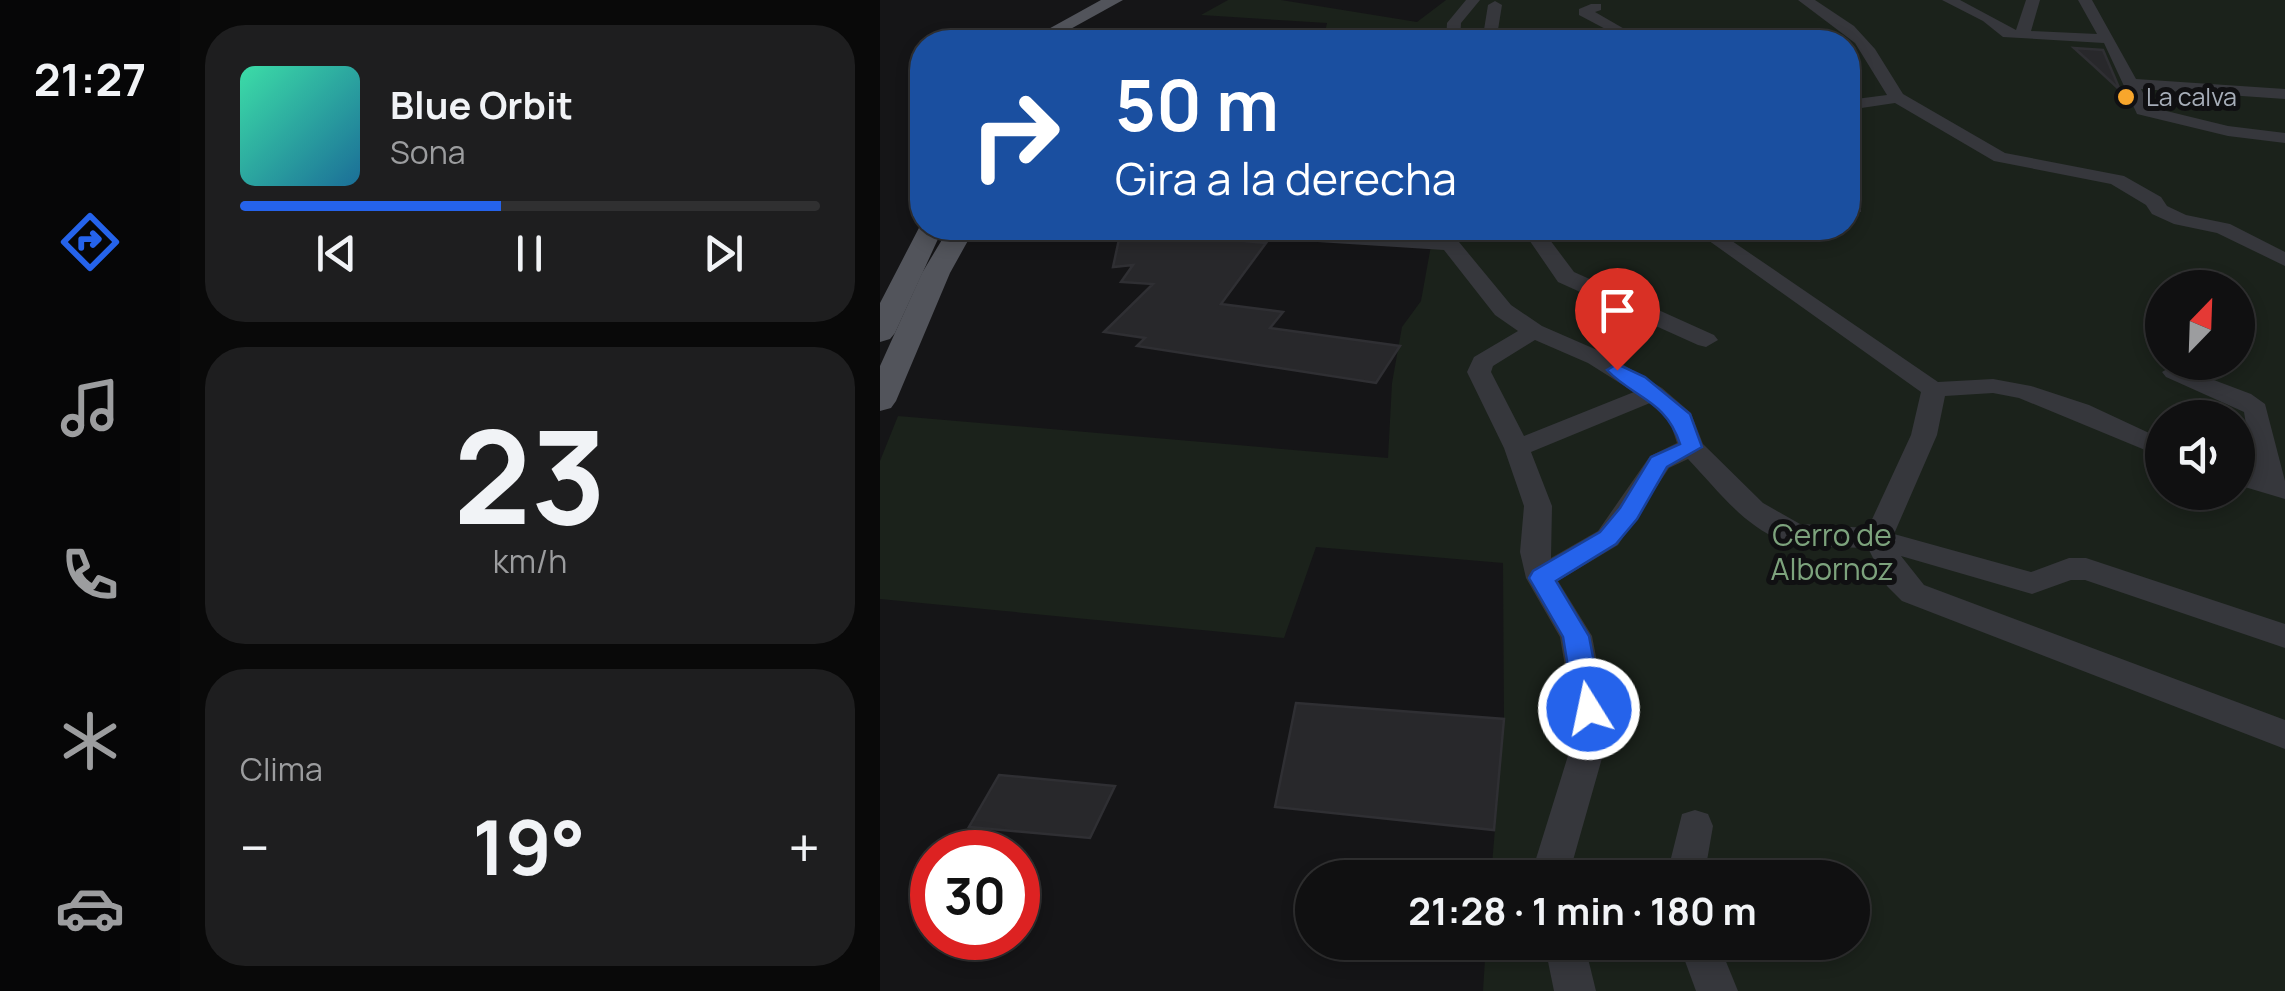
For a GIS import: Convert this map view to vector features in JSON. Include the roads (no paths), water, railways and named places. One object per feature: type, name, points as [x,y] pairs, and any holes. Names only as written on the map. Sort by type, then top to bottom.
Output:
[{"type":"main road","points":[[1057,30],[1114,0]]},
{"type":"main road","points":[[1075,30],[1131,0]]},
{"type":"main road","points":[[880,333],[924,240]]},
{"type":"main road","points":[[880,401],[936,273],[955,240]]},
{"type":"street","points":[[1454,30],[1454,23],[1473,0]]},
{"type":"street","points":[[1805,0],[1849,30]]},
{"type":"street","points":[[1949,0],[1988,18],[2006,34],[2109,40]]},
{"type":"street","points":[[2022,35],[2032,0]]},
{"type":"street","points":[[2085,0],[2143,110],[2228,131],[2282,133]]},
{"type":"street","points":[[1491,30],[1495,6]]},
{"type":"street","points":[[1596,7],[1584,12],[1618,30]]},
{"type":"street","points":[[1860,39],[1870,48],[1896,98],[2000,158],[2117,180],[2154,201],[2160,210],[2181,220],[2223,228],[2285,260]]},
{"type":"street","points":[[2128,82],[2285,94]]},
{"type":"street","points":[[1860,103],[1896,98]]},
{"type":"street","points":[[1461,240],[1487,294],[1534,331],[1596,358],[1652,393],[1682,419],[1691,447],[1753,510],[1777,525],[1796,534],[1877,539],[2032,583],[2068,569],[2086,569],[2285,636]]},
{"type":"street","points":[[1539,240],[1566,278],[1706,340]]},
{"type":"street","points":[[1718,240],[1934,390]]},
{"type":"street","points":[[1534,331],[1482,362],[1479,372],[1517,448],[1538,506],[1535,552],[1541,578],[1576,636],[1592,730],[1554,860]]},
{"type":"street","points":[[2194,380],[2242,399],[2256,410],[2278,488]]},
{"type":"street","points":[[1934,390],[1982,383],[2023,391],[2145,441]]},
{"type":"street","points":[[1877,539],[1924,435],[1934,390]]},
{"type":"street","points":[[1517,448],[1652,393]]},
{"type":"street","points":[[1541,578],[1608,538],[1628,514],[1658,462],[1691,447]]},
{"type":"street","points":[[1877,539],[1898,578],[1914,593],[2285,735]]},
{"type":"street","points":[[1688,860],[1695,826]]},
{"type":"street","points":[[1568,960],[1575,991]]},
{"type":"street","points":[[1705,960],[1717,991]]},
{"type":"place","name":"La calva","points":[[2126,97]]},
{"type":"park label","name":"Cerro de Albornoz","points":[[1832,553]]}]
